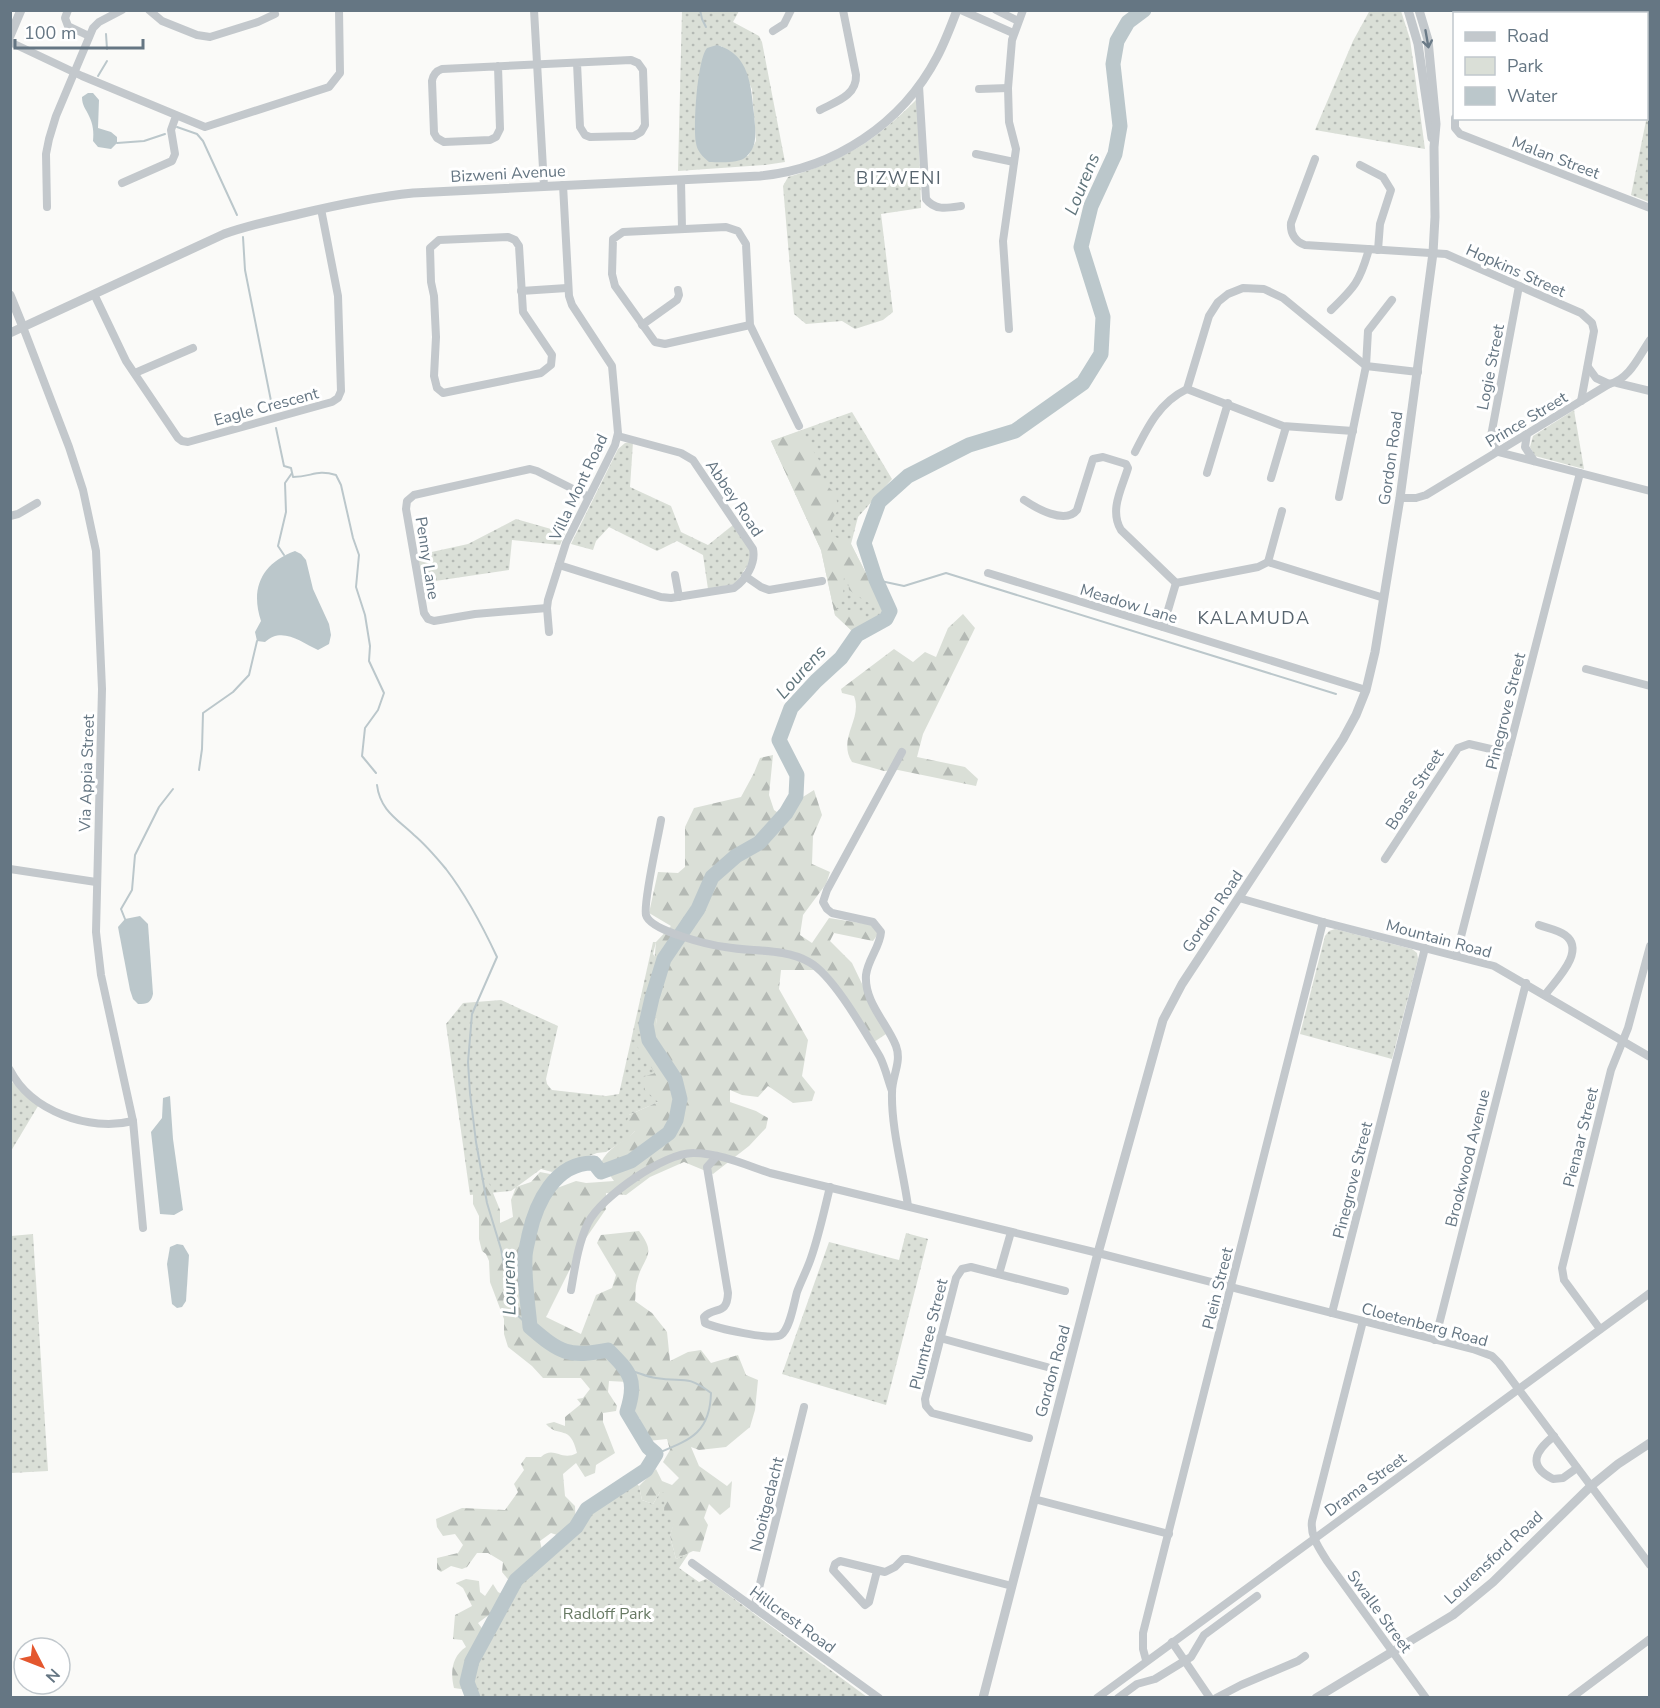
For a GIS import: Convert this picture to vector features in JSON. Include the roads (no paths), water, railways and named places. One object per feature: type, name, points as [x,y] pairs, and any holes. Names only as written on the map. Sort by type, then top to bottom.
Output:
[{"type":"street","points":[[10,36],[21,10]]},
{"type":"street","points":[[68,10],[65,18],[68,26],[89,36]]},
{"type":"street","points":[[47,207],[47,146],[56,116],[89,36],[99,22],[122,10]]},
{"type":"street","points":[[149,10],[162,21],[204,37],[258,22],[275,14]]},
{"type":"street","points":[[10,42],[74,72],[205,127],[329,87],[340,73],[339,10]]},
{"type":"street","points":[[534,10],[544,186]]},
{"type":"street","points":[[773,32],[784,24],[791,10]]},
{"type":"street","points":[[820,110],[849,94],[856,85],[843,10]]},
{"type":"street","points":[[959,10],[1013,33]]},
{"type":"street","name":"Bizweni Avenue","points":[[10,333],[224,234],[321,209],[384,196],[413,193],[779,174],[818,162],[836,155],[868,136],[897,111],[919,86],[938,57],[959,10]]},
{"type":"street","points":[[996,10],[1018,21]]},
{"type":"street","points":[[1010,329],[1003,241],[1015,142],[1009,122],[1008,88],[1013,33],[1023,10]]},
{"type":"street","name":"Gordon Road","points":[[1408,10],[1418,44],[1428,123],[1434,147]]},
{"type":"street","name":"Gordon Road","points":[[983,1698],[1098,1253],[1162,1020],[1182,984],[1343,739],[1366,690],[1375,652],[1400,498],[1433,253],[1436,124],[1432,69],[1424,21],[1419,10]]},
{"type":"street","points":[[498,66],[500,129],[498,134],[490,140],[444,142],[439,140],[434,133],[432,81],[435,73],[442,69],[498,66],[536,64],[631,60],[640,65],[643,70],[645,124],[641,132],[634,136],[593,137],[582,133],[577,63]]},
{"type":"street","points":[[919,86],[926,199],[928,203],[938,207],[961,206]]},
{"type":"street","points":[[979,89],[1008,88]]},
{"type":"street","points":[[122,183],[172,161],[175,154],[171,130],[176,116]]},
{"type":"street","name":"Malan Street","points":[[1455,120],[1455,128],[1460,134],[1650,208]]},
{"type":"street","points":[[976,154],[1014,162]]},
{"type":"street","name":"Hopkins Street","points":[[1315,159],[1291,228],[1293,236],[1300,243],[1453,256],[1586,317],[1592,323],[1594,331],[1588,367]]},
{"type":"street","points":[[1360,165],[1383,177],[1391,190],[1380,224],[1378,250]]},
{"type":"street","points":[[681,180],[682,229]]},
{"type":"street","name":"Villa Mont Road","points":[[549,632],[547,608],[566,543],[618,436],[612,366],[572,305],[567,288],[563,185]]},
{"type":"street","name":"Eagle Crescent","points":[[94,294],[135,373],[177,438],[185,442],[335,401],[340,395],[341,388],[338,296],[321,209]]},
{"type":"street","points":[[750,325],[663,345],[653,340],[615,286],[612,274],[613,239],[623,232],[726,227],[734,229],[743,237],[746,244],[750,325],[798,426]]},
{"type":"street","points":[[508,237],[513,239],[519,246],[521,291],[524,315],[552,355],[549,368],[542,373],[450,393],[438,390],[434,376],[436,337],[430,272],[431,246],[439,240],[508,237]]},
{"type":"street","points":[[1331,310],[1357,283],[1369,249]]},
{"type":"street","name":"Logie Street","points":[[1497,452],[1491,436],[1519,286]]},
{"type":"street","points":[[521,291],[567,288]]},
{"type":"street","points":[[1135,452],[1165,403],[1187,388],[1209,316],[1218,302],[1228,294],[1243,288],[1264,289],[1282,298],[1366,366],[1418,372]]},
{"type":"street","points":[[642,325],[676,300],[679,295],[678,290]]},
{"type":"street","points":[[10,295],[23,327]]},
{"type":"street","points":[[1339,498],[1366,366],[1368,330],[1392,300]]},
{"type":"street","name":"Via Appia Street","points":[[23,327],[76,469],[92,526],[96,551],[102,689],[96,932],[98,955],[133,1121],[143,1228]]},
{"type":"street","name":"Prince Street","points":[[1400,498],[1416,498],[1426,495],[1613,384],[1624,377],[1650,340]]},
{"type":"street","points":[[135,373],[193,348]]},
{"type":"street","points":[[1588,367],[1596,378],[1613,384],[1650,391]]},
{"type":"street","points":[[1581,401],[1588,367]]},
{"type":"street","points":[[1187,388],[1286,427],[1353,431]]},
{"type":"street","points":[[1207,473],[1228,403]]},
{"type":"street","points":[[1271,478],[1286,427]]},
{"type":"street","points":[[1527,434],[1525,447],[1534,461]]},
{"type":"street","name":"Abbey Road","points":[[618,436],[681,453],[693,460],[753,549],[753,560],[745,576]]},
{"type":"street","points":[[1497,452],[1650,491]]},
{"type":"street","points":[[1024,500],[1045,511],[1071,516],[1077,510],[1093,459],[1103,457],[1128,466],[1115,512],[1117,523],[1121,530],[1176,583]]},
{"type":"street","name":"Penny Lane","points":[[547,608],[475,614],[434,621],[428,619],[423,613],[406,509],[407,501],[414,495],[530,469],[589,497]]},
{"type":"street","name":"Pinegrove Street","points":[[1456,956],[1580,473]]},
{"type":"street","points":[[10,516],[37,503]]},
{"type":"street","points":[[1268,562],[1282,512]]},
{"type":"street","points":[[1176,583],[1258,567],[1268,562],[1384,598]]},
{"type":"street","points":[[559,565],[667,598],[734,588],[745,576],[769,590],[822,581]]},
{"type":"street","name":"Meadow Lane","points":[[988,573],[1366,690]]},
{"type":"street","points":[[675,574],[679,597]]},
{"type":"street","points":[[1163,627],[1176,583]]},
{"type":"street","points":[[1586,669],[1650,686]]},
{"type":"street","name":"Boase Street","points":[[1385,859],[1458,748],[1469,744],[1508,753]]},
{"type":"street","points":[[892,1091],[898,1060],[896,1048],[880,1018],[867,982],[868,966],[881,932],[873,922],[832,913],[823,902],[827,890],[902,752]]},
{"type":"street","points":[[661,820],[646,915],[657,926],[676,934],[726,948],[783,953],[810,962],[820,970],[838,990],[881,1058],[892,1091],[895,1126],[908,1206]]},
{"type":"street","points":[[10,869],[96,882]]},
{"type":"street","name":"Mountain Road","points":[[1239,898],[1494,966],[1650,1057]]},
{"type":"street","name":"Plein Street","points":[[1146,1660],[1143,1633],[1323,922]]},
{"type":"street","points":[[1539,926],[1566,936],[1572,943],[1573,951],[1569,962],[1545,995]]},
{"type":"street","name":"Pienaar Street","points":[[1600,1329],[1564,1280],[1562,1268],[1611,1070],[1623,1041],[1650,946]]},
{"type":"street","name":"Pinegrove Street","points":[[1332,1313],[1425,948]]},
{"type":"street","name":"Brookwood Avenue","points":[[1435,1340],[1526,983]]},
{"type":"street","points":[[10,1070],[22,1087],[32,1096],[64,1115],[98,1123],[119,1124],[133,1121]]},
{"type":"street","name":"Cloetenberg Road","points":[[571,1290],[580,1243],[589,1221],[602,1203],[664,1161],[692,1152],[717,1156],[770,1173],[1098,1253],[1492,1356],[1650,1565]]},
{"type":"street","points":[[717,1156],[707,1167],[728,1302],[723,1309],[706,1314],[704,1317],[705,1323],[715,1326],[768,1336],[783,1334],[811,1258],[830,1187]]},
{"type":"street","points":[[999,1274],[1011,1232]]},
{"type":"street","name":"Plumtree Street","points":[[1029,1438],[929,1412],[925,1399],[959,1271],[964,1267],[1065,1291]]},
{"type":"street","name":"Drama Street","points":[[1097,1698],[1650,1293]]},
{"type":"street","points":[[1314,1539],[1312,1521],[1363,1321]]},
{"type":"street","points":[[940,1338],[1047,1367]]},
{"type":"street","name":"Nooitgedacht","points":[[754,1608],[804,1407]]},
{"type":"street","points":[[1554,1436],[1538,1453],[1536,1461],[1539,1468],[1550,1478],[1558,1479],[1572,1473],[1577,1468]]},
{"type":"street","name":"Lourensford Road","points":[[1316,1698],[1440,1624],[1477,1596],[1591,1486],[1618,1464],[1650,1443]]},
{"type":"street","points":[[1034,1499],[1169,1534]]},
{"type":"street","name":"Swalle Street","points":[[1314,1539],[1327,1561],[1426,1698]]},
{"type":"street","points":[[877,1571],[869,1602],[865,1605],[832,1570],[840,1561],[877,1571],[889,1571],[903,1559],[908,1558],[1012,1586]]},
{"type":"street","name":"Hillcrest Road","points":[[692,1563],[879,1698]]},
{"type":"street","points":[[1118,1698],[1137,1684],[1155,1679],[1194,1654],[1204,1635],[1257,1596]]},
{"type":"street","points":[[1570,1698],[1650,1640]]},
{"type":"street","points":[[1172,1642],[1210,1698]]},
{"type":"street","points":[[1216,1698],[1305,1656]]},
{"type":"water","points":[[717,45],[728,49],[742,64],[752,93],[755,143],[746,157],[733,162],[709,162],[699,151],[696,143],[698,79],[707,48]]},
{"type":"water","points":[[93,93],[99,100],[98,128],[111,132],[117,137],[117,143],[111,149],[98,147],[93,141],[92,125],[82,100],[82,97]]},
{"type":"water","points":[[295,551],[306,560],[313,589],[329,624],[331,635],[329,644],[318,650],[285,635],[271,637],[265,642],[257,641],[255,632],[261,621],[257,598],[262,578],[274,562]]},
{"type":"water","points":[[140,916],[148,924],[153,994],[151,999],[144,1004],[138,1004],[133,999],[118,927],[125,919]]},
{"type":"water","points":[[170,1096],[173,1139],[183,1210],[174,1215],[160,1214],[151,1132],[162,1118],[163,1098]]},
{"type":"water","points":[[177,1244],[183,1245],[189,1255],[186,1301],[182,1307],[177,1308],[172,1304],[167,1264],[170,1247]]},
{"type":"waterway","points":[[700,10],[706,27]]},
{"type":"waterway","name":"Lourens","points":[[473,1698],[467,1682],[472,1661],[516,1580],[576,1527],[587,1509],[646,1470],[656,1454],[648,1447],[627,1412],[631,1392],[630,1378],[627,1371],[608,1350],[584,1353],[566,1351],[549,1343],[530,1327],[525,1255],[537,1210],[550,1187],[568,1169],[580,1164],[594,1163],[601,1172],[631,1161],[669,1133],[676,1120],[680,1099],[675,1079],[649,1040],[646,1024],[664,959],[698,909],[712,877],[736,856],[759,843],[786,813],[796,796],[797,775],[779,740],[791,708],[841,658],[857,635],[886,619],[890,611],[876,580],[864,543],[879,502],[908,476],[969,445],[1015,431],[1083,383],[1101,354],[1103,317],[1081,247],[1091,206],[1115,154],[1120,126],[1113,64],[1117,41],[1128,22],[1144,10]]},
{"type":"waterway","points":[[106,34],[107,49]]},
{"type":"waterway","points":[[98,76],[107,61]]},
{"type":"waterway","points":[[177,127],[197,134],[203,141],[237,215]]},
{"type":"waterway","points":[[117,143],[144,141],[165,134]]},
{"type":"waterway","points":[[243,237],[245,270],[273,411]]},
{"type":"waterway","points":[[276,428],[284,466],[291,468],[293,477],[329,473],[336,475],[341,485],[359,555],[356,587],[365,615],[370,646],[369,661],[384,693],[378,710],[365,728],[362,756],[376,773]]},
{"type":"waterway","points":[[284,555],[278,546],[286,512],[285,483],[292,473]]},
{"type":"waterway","points":[[876,580],[904,586],[946,573],[1336,694]]},
{"type":"waterway","points":[[199,770],[203,713],[233,692],[249,675],[257,641]]},
{"type":"waterway","points":[[377,785],[386,808],[427,847],[453,879],[474,912],[497,957],[472,1014],[468,1062],[470,1093],[487,1203],[501,1249],[513,1311],[530,1327]]},
{"type":"waterway","points":[[125,919],[121,909],[132,890],[135,855],[159,807],[173,789]]},
{"type":"waterway","name":"Lourens","points":[[628,1370],[652,1377],[689,1381],[711,1393],[707,1418],[696,1434],[656,1454]]},
{"type":"district","name":"BIZWENI","points":[[899,178]]},
{"type":"district","name":"KALAMUDA","points":[[1254,618]]},
{"type":"park label","name":"Radloff Park","points":[[607,1613]]}]
